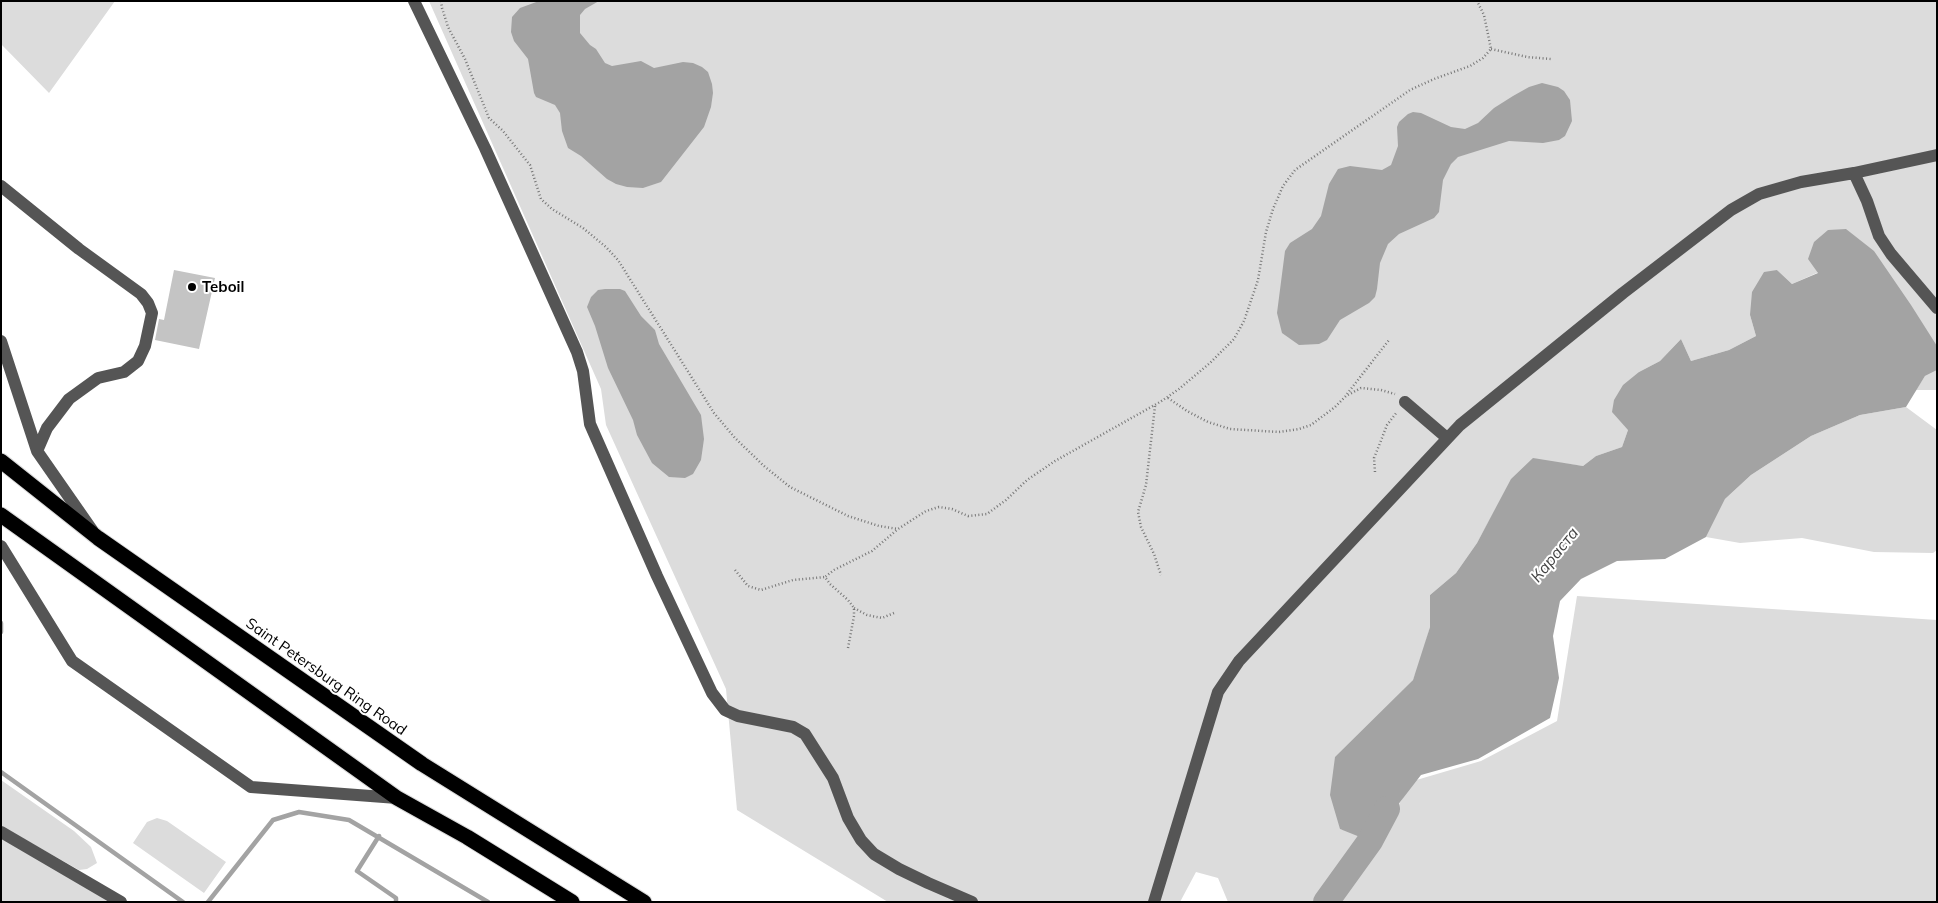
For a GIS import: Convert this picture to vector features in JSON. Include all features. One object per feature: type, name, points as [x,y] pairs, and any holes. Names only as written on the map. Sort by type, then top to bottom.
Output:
[{"type":"highway","name":"Saint Petersburg Ring Road","points":[[1,461],[98,538],[422,764],[644,902]]},
{"type":"highway","points":[[1,515],[397,798],[467,837],[572,902]]},
{"type":"street","points":[[414,1],[489,157],[577,352],[583,372],[590,424],[657,576],[712,693],[725,710],[738,716],[766,720],[793,727],[805,734],[833,778],[848,818],[861,840],[874,854],[899,869],[972,902]]},
{"type":"street","points":[[1154,902],[1218,692],[1239,661],[1460,424],[1599,312],[1731,210],[1759,194],[1801,182],[1937,155]]},
{"type":"street","points":[[1854,172],[1867,200],[1879,236],[1891,254],[1937,308]]},
{"type":"street","points":[[1,186],[79,249],[141,294],[148,303],[152,313],[145,346],[138,361],[124,372],[98,378],[69,399],[47,428],[37,451]]},
{"type":"street","points":[[1,341],[37,451],[98,538]]},
{"type":"street","points":[[1405,402],[1447,438]]},
{"type":"street","points":[[1,546],[72,660],[251,786],[397,798]]},
{"type":"street","points":[[1,832],[121,902]]},
{"type":"path","points":[[442,1],[442,8],[448,27],[465,59],[489,118],[514,144],[530,165],[541,199],[552,209],[583,228],[618,260],[714,413],[735,438],[790,488],[848,516],[879,526],[898,529]]},
{"type":"path","points":[[1477,1],[1484,15],[1491,48]]},
{"type":"path","points":[[1491,48],[1527,57],[1551,59]]},
{"type":"path","points":[[736,570],[748,586],[761,590],[793,580],[825,577],[834,570],[872,551],[898,529],[926,511],[939,507],[952,509],[968,516],[987,514],[1041,470],[1167,398],[1210,363],[1234,339],[1244,321],[1258,280],[1266,232],[1273,209],[1283,186],[1295,170],[1410,90],[1470,66],[1483,58],[1491,48]]},
{"type":"path","points":[[1167,398],[1186,411],[1208,422],[1230,429],[1279,432],[1299,429],[1311,425],[1335,407],[1346,396],[1390,340]]},
{"type":"path","points":[[1346,396],[1361,388],[1381,390],[1396,395],[1405,402],[1386,425],[1374,458],[1375,472]]},
{"type":"path","points":[[1155,406],[1146,485],[1138,512],[1141,527],[1154,554],[1161,575]]},
{"type":"path","points":[[825,577],[854,608],[875,617],[888,617],[894,613]]},
{"type":"path","points":[[848,648],[854,608]]},
{"type":"shaded area","points":[[1,1],[115,1],[49,93],[1,44]]},
{"type":"shaded area","points":[[429,1],[1937,1],[1937,346],[1931,340],[1819,272],[1792,284],[1777,270],[1750,315],[1756,336],[1729,350],[1691,361],[1681,339],[1660,361],[1639,372],[1628,430],[1622,447],[1596,456],[1583,466],[1560,463],[1493,514],[1477,543],[1456,573],[1430,595],[1430,627],[1420,662],[1413,680],[1377,717],[1340,829],[1378,839],[1413,781],[1481,761],[1557,721],[1577,596],[1937,620],[1937,902],[1228,902],[1218,878],[1196,872],[1180,902],[888,902],[737,810],[726,689],[606,425],[601,389]]},
{"type":"shaded area","points":[[1937,370],[1937,390],[1916,390],[1925,376]]},
{"type":"shaded area","points":[[1906,407],[1937,430],[1937,550],[1933,553],[1874,552],[1802,538],[1740,543],[1706,537],[1725,499],[1751,475],[1811,436],[1860,415]]},
{"type":"shaded area","points":[[1,780],[74,831],[91,847],[97,863],[87,869],[79,870],[1,826]]},
{"type":"shaded area","points":[[157,818],[167,821],[226,862],[204,893],[133,843],[147,822]]},
{"type":"shaded area","points":[[1,838],[111,902],[1,902]]},
{"type":"water","points":[[539,1],[599,1],[585,9],[580,15],[580,33],[596,49],[605,63],[612,66],[641,61],[654,68],[683,62],[693,63],[708,72],[713,93],[711,107],[704,127],[661,182],[643,188],[616,184],[568,148],[562,131],[560,113],[555,105],[536,97],[528,59],[514,41],[511,32],[512,17],[520,8]]},
{"type":"water","points":[[1542,83],[1558,87],[1564,91],[1570,100],[1572,121],[1565,136],[1559,140],[1543,143],[1509,141],[1458,157],[1451,164],[1443,180],[1439,212],[1434,218],[1399,234],[1388,244],[1380,263],[1375,297],[1369,303],[1340,320],[1327,340],[1319,344],[1299,345],[1282,333],[1277,313],[1285,251],[1290,243],[1312,229],[1321,216],[1329,184],[1338,169],[1350,166],[1382,170],[1391,165],[1398,146],[1397,127],[1399,122],[1408,114],[1413,112],[1421,113],[1451,127],[1465,129],[1478,123],[1494,108],[1513,96],[1529,87]]},
{"type":"water","points":[[1846,229],[1874,251],[1937,346],[1937,370],[1925,376],[1906,407],[1860,415],[1811,436],[1751,475],[1725,499],[1706,537],[1665,559],[1617,561],[1581,579],[1560,601],[1553,636],[1559,678],[1550,718],[1478,759],[1421,775],[1370,841],[1340,829],[1330,795],[1335,757],[1413,680],[1430,627],[1430,595],[1456,573],[1477,543],[1511,479],[1533,458],[1583,466],[1596,456],[1622,447],[1628,430],[1612,412],[1614,400],[1623,385],[1639,372],[1660,361],[1681,339],[1691,361],[1729,350],[1756,336],[1750,315],[1752,292],[1764,272],[1777,270],[1792,284],[1818,273],[1808,259],[1814,242],[1828,230]]},
{"type":"water","points":[[598,290],[625,291],[641,316],[655,330],[659,344],[701,415],[704,439],[701,460],[693,474],[685,478],[669,477],[652,463],[637,435],[633,420],[608,368],[587,307],[591,297]]},
{"type":"building","points":[[174,270],[215,278],[199,349],[155,340],[159,319],[164,320]]},
{"type":"waterway","points":[[1,623],[1,632]]},
{"type":"waterway","points":[[1,772],[183,902]]},
{"type":"waterway","name":"Караста","points":[[1326,902],[1370,841],[1387,809]]},
{"type":"waterway","points":[[208,902],[273,820],[299,812],[349,820],[488,902]]},
{"type":"waterway","points":[[379,836],[357,871],[396,898],[396,902]]},
{"type":"place","name":"Teboil","points":[[192,287]]}]
